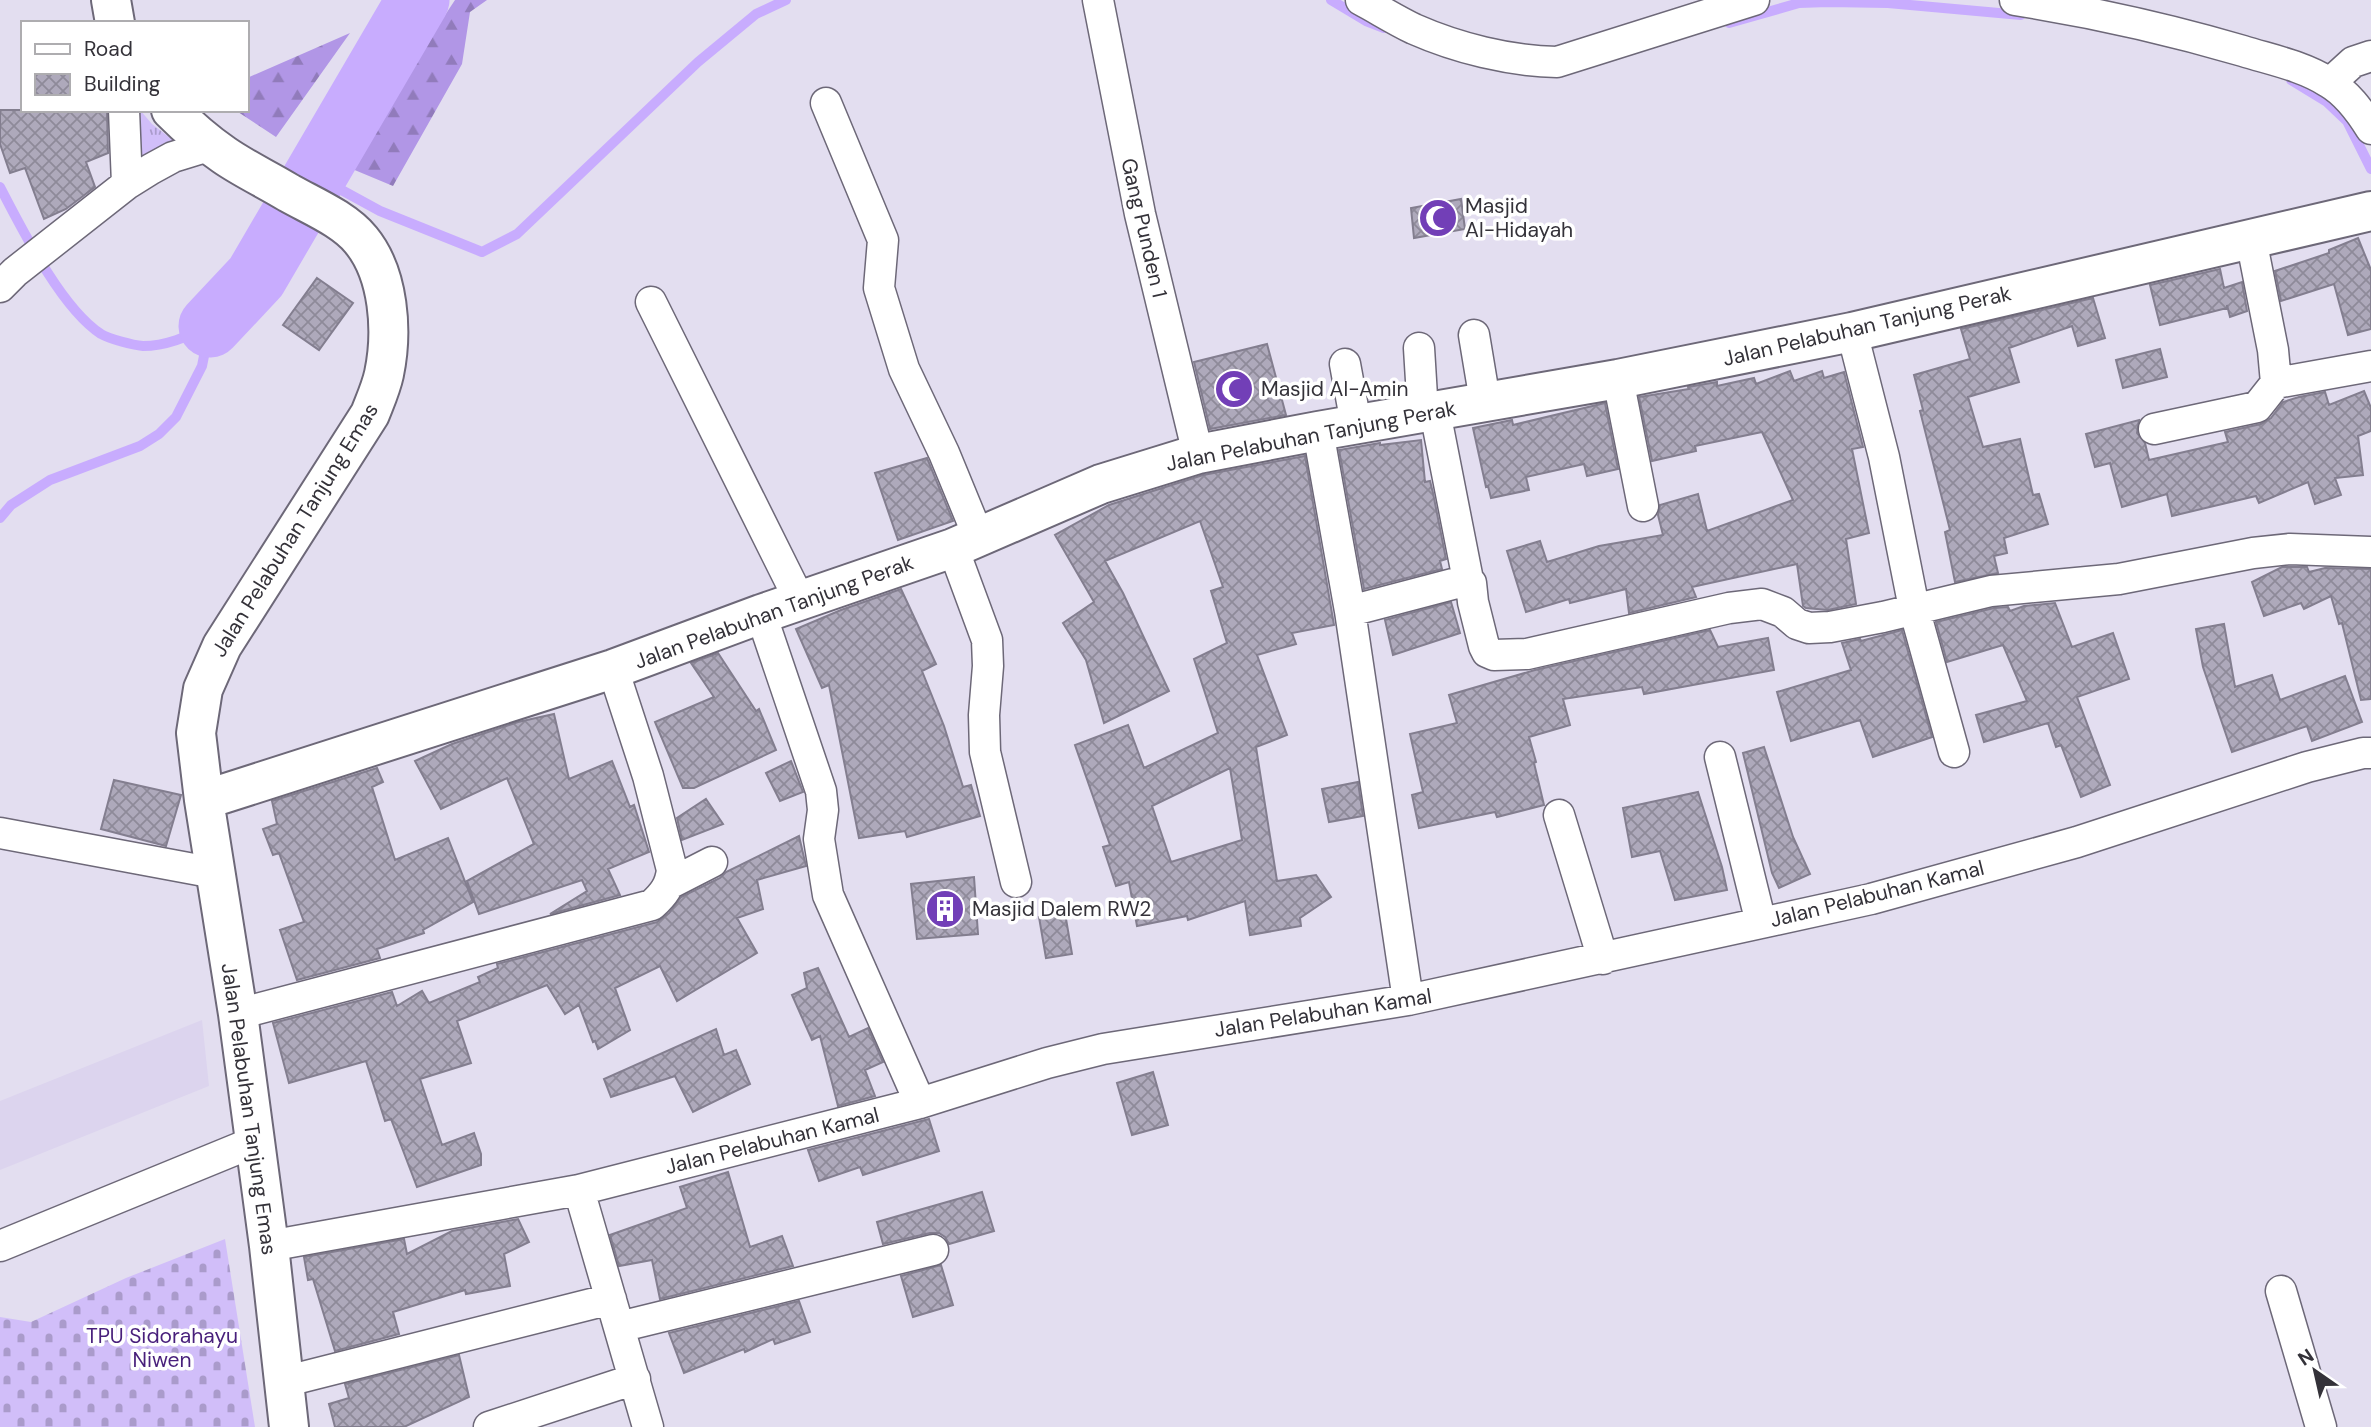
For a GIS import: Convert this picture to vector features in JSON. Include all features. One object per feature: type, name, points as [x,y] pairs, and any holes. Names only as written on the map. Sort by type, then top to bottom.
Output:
[{"type":"street","points":[[111,0],[115,21]]},
{"type":"street","name":"Gang Punden 1","points":[[1098,0],[1140,214],[1198,454]]},
{"type":"street","points":[[1361,0],[1413,29],[1457,45],[1534,61],[1557,62],[1754,0]]},
{"type":"street","points":[[2015,0],[2081,10],[2194,37],[2301,69],[2330,83],[2357,107],[2371,129]]},
{"type":"street","points":[[2330,83],[2353,62],[2371,56]]},
{"type":"street","points":[[826,103],[883,240],[879,288],[904,369],[944,453],[966,543],[988,640],[985,752],[1016,882]]},
{"type":"street","points":[[124,112],[127,184]]},
{"type":"street","name":"Jalan Pelabuhan Tanjung Emas","points":[[173,112],[218,151],[341,223],[360,238],[372,256],[386,305],[388,333],[384,375],[370,414],[211,666],[203,689],[196,733],[238,1014],[269,1246],[289,1427]]},
{"type":"street","points":[[8,279],[127,184],[173,157],[218,151]]},
{"type":"street","name":"Jalan Pelabuhan Tanjung Perak","points":[[204,800],[613,669],[966,543],[1101,484],[1198,454],[1618,379],[1852,332],[2371,211]]},
{"type":"street","points":[[2251,239],[2273,351],[2276,383]]},
{"type":"street","points":[[651,302],[800,601]]},
{"type":"street","points":[[1852,332],[1884,457],[1914,608],[1954,752]]},
{"type":"street","points":[[1474,335],[1485,401]]},
{"type":"street","points":[[1419,348],[1429,413],[1468,580],[1471,583],[1473,603],[1484,646],[1491,655],[1551,650],[1740,606],[1762,604],[1783,612],[1797,624],[1809,628],[1855,623],[1991,592],[2119,579],[2265,552],[2290,549],[2371,552]]},
{"type":"street","points":[[1345,364],[1356,424]]},
{"type":"street","points":[[2154,429],[2257,407],[2276,383],[2371,366]]},
{"type":"street","points":[[1618,379],[1643,506]]},
{"type":"street","points":[[1318,431],[1350,611],[1408,1000]]},
{"type":"street","points":[[1350,611],[1468,580]]},
{"type":"street","points":[[761,614],[821,791],[823,810],[819,839],[828,895],[920,1103]]},
{"type":"street","points":[[238,1014],[652,905],[666,892],[671,883],[672,870],[648,776],[613,669]]},
{"type":"street","name":"Jalan Pelabuhan Kamal","points":[[269,1246],[579,1190],[920,1103],[1047,1063],[1103,1049],[1408,1000],[1871,899],[2051,849],[2307,767],[2371,753]]},
{"type":"street","points":[[1720,757],[1761,923]]},
{"type":"street","points":[[1559,815],[1603,959]]},
{"type":"street","points":[[9,837],[215,873]]},
{"type":"street","points":[[671,883],[712,862]]},
{"type":"street","points":[[0,1246],[254,1142]]},
{"type":"street","points":[[579,1190],[648,1427]]},
{"type":"street","points":[[283,1382],[933,1250]]},
{"type":"street","points":[[2281,1291],[2321,1427]]},
{"type":"street","points":[[489,1427],[635,1379]]},
{"type":"shaded area","points":[[202,1020],[209,1086],[0,1170],[0,1101]]},
{"type":"green space","points":[[455,0],[487,0],[470,12],[462,64],[393,186],[345,166]]},
{"type":"green space","points":[[350,33],[276,137],[238,112],[248,112],[248,78]]},
{"type":"green space","points":[[132,112],[142,112],[152,124],[178,144],[136,168]]},
{"type":"green space","name":"TPU Sidorahayu Niwen","points":[[225,1239],[255,1427],[0,1427],[0,1317],[31,1322],[126,1278]]},
{"type":"building","points":[[0,110],[107,112],[108,153],[86,162],[95,187],[66,209],[44,219],[25,168],[10,173],[0,144]]},
{"type":"building","name":"Masjid Al-Hidayah","points":[[1461,199],[1465,229],[1414,238],[1411,208]]},
{"type":"building","points":[[2358,238],[2371,270],[2371,329],[2348,335],[2334,284],[2281,301],[2275,271],[2329,253],[2329,250]]},
{"type":"building","points":[[2220,269],[2224,288],[2242,282],[2247,311],[2230,317],[2227,305],[2227,308],[2160,325],[2150,285]]},
{"type":"building","points":[[317,278],[353,303],[319,350],[283,325]]},
{"type":"building","points":[[2093,298],[2105,338],[2078,346],[2072,326],[2009,348],[2019,382],[1968,397],[1983,447],[2020,439],[2033,495],[2039,494],[2048,524],[2004,538],[2007,553],[1994,556],[1998,573],[1955,582],[1945,532],[1950,530],[1920,411],[1923,410],[1914,375],[1970,359],[1961,329]]},
{"type":"building","name":"Masjid Al-Amin","points":[[1267,344],[1286,415],[1210,429],[1194,362]]},
{"type":"building","points":[[2160,349],[2167,377],[2123,388],[2116,360]]},
{"type":"building","points":[[1790,371],[1794,381],[1822,371],[1824,378],[1844,372],[1863,447],[1852,449],[1869,533],[1846,539],[1856,604],[1828,610],[1803,606],[1797,564],[1692,587],[1696,597],[1629,613],[1626,589],[1570,603],[1569,599],[1526,612],[1507,551],[1540,541],[1547,562],[1599,546],[1663,535],[1658,515],[1660,505],[1698,494],[1707,531],[1793,500],[1762,432],[1695,446],[1696,451],[1652,461],[1639,397],[1717,382],[1717,386],[1754,378],[1756,384]]},
{"type":"building","points":[[2364,391],[2371,408],[2371,431],[2358,436],[2363,475],[2335,478],[2341,495],[2315,504],[2308,482],[2259,503],[2256,496],[2172,516],[2167,494],[2122,507],[2110,463],[2095,467],[2086,434],[2139,420],[2137,433],[2145,443],[2149,460],[2228,442],[2225,432],[2261,424],[2271,418],[2283,402],[2325,392],[2329,405]]},
{"type":"building","points":[[1605,403],[1618,469],[1587,476],[1584,464],[1526,477],[1529,490],[1491,498],[1488,486],[1486,487],[1473,428],[1512,420],[1513,425]]},
{"type":"building","points":[[1421,440],[1425,482],[1430,481],[1446,559],[1440,561],[1442,569],[1364,589],[1339,450]]},
{"type":"building","points":[[1305,456],[1334,625],[1292,633],[1296,644],[1257,655],[1287,735],[1256,747],[1277,881],[1316,875],[1331,897],[1300,918],[1301,926],[1250,935],[1245,901],[1188,920],[1187,916],[1137,926],[1129,882],[1116,886],[1103,847],[1110,845],[1075,745],[1128,725],[1144,768],[1218,733],[1194,659],[1227,643],[1211,591],[1223,587],[1200,521],[1105,561],[1169,691],[1104,723],[1086,660],[1063,623],[1094,602],[1055,535],[1109,505],[1203,475]],"holes":[[[1230,768],[1242,840],[1171,862],[1152,806]]]},
{"type":"building","points":[[927,458],[953,521],[898,540],[875,473]]},
{"type":"building","points":[[2282,567],[2307,567],[2309,572],[2325,568],[2371,569],[2371,699],[2361,700],[2342,623],[2339,624],[2331,596],[2304,609],[2301,603],[2264,616],[2252,582]]},
{"type":"building","points":[[901,589],[936,664],[922,671],[944,726],[963,787],[971,785],[980,816],[907,837],[905,831],[859,838],[829,685],[822,688],[796,629]]},
{"type":"building","points":[[1451,602],[1460,633],[1393,655],[1385,620]]},
{"type":"building","points":[[2055,603],[2072,647],[2113,633],[2129,679],[2077,697],[2110,785],[2081,797],[2061,745],[2056,747],[2048,723],[1984,742],[1976,715],[2027,701],[2003,645],[1947,662],[1936,622],[1994,608],[2008,607],[2010,611],[2024,606]]},
{"type":"building","points":[[2224,624],[2235,687],[2272,675],[2280,700],[2345,676],[2362,722],[2312,741],[2307,726],[2232,752],[2203,667],[2196,629]]},
{"type":"building","points":[[1710,630],[1718,647],[1768,638],[1774,670],[1644,694],[1642,687],[1563,699],[1570,725],[1529,737],[1544,805],[1497,817],[1495,812],[1419,828],[1412,795],[1423,792],[1410,734],[1457,723],[1449,695],[1535,670]]},
{"type":"building","points":[[1902,630],[1932,737],[1873,757],[1860,720],[1791,741],[1777,692],[1851,670],[1842,643]]},
{"type":"building","points":[[718,653],[756,711],[759,709],[776,750],[694,788],[683,788],[655,722],[714,697],[691,663]]},
{"type":"building","points":[[554,714],[569,779],[612,761],[630,807],[634,805],[649,852],[608,869],[620,895],[550,914],[587,891],[582,880],[479,914],[467,881],[534,844],[507,778],[441,809],[415,761],[452,744],[518,722]]},
{"type":"building","points":[[1764,747],[1793,837],[1810,874],[1779,888],[1772,873],[1743,753]]},
{"type":"building","points":[[791,761],[803,792],[780,801],[766,773]]},
{"type":"building","points":[[377,768],[383,782],[372,787],[395,860],[448,838],[473,902],[423,930],[424,933],[377,949],[380,958],[297,980],[280,930],[304,922],[279,853],[273,855],[263,829],[277,824],[272,801]]},
{"type":"building","points":[[114,780],[181,795],[166,846],[101,829]]},
{"type":"building","points":[[1358,782],[1363,816],[1329,822],[1322,789]]},
{"type":"building","points":[[1698,792],[1727,890],[1675,900],[1660,851],[1632,857],[1623,808]]},
{"type":"building","points":[[706,799],[723,824],[682,840],[677,818]]},
{"type":"building","points":[[799,836],[806,866],[757,880],[763,909],[737,918],[757,953],[677,1001],[660,966],[615,988],[630,1030],[598,1049],[579,1005],[565,1014],[547,985],[457,1021],[471,1063],[420,1079],[442,1145],[474,1133],[481,1154],[481,1165],[417,1187],[391,1119],[385,1121],[366,1061],[289,1083],[273,1023],[392,992],[397,1006],[422,991],[429,1003],[480,982],[478,977],[498,968],[497,964],[657,922],[669,913],[681,897]]},
{"type":"building","name":"Masjid Dalem RW2","points":[[974,877],[978,934],[917,939],[911,884]]},
{"type":"building","points":[[1065,913],[1072,954],[1046,958],[1039,917]]},
{"type":"building","points":[[818,968],[849,1037],[868,1028],[883,1062],[865,1070],[875,1096],[838,1106],[820,1036],[812,1040],[792,995],[807,988],[804,973]]},
{"type":"building","points":[[716,1029],[724,1055],[736,1050],[750,1084],[693,1112],[675,1076],[611,1097],[604,1079]]},
{"type":"building","points":[[1153,1072],[1168,1125],[1132,1135],[1117,1083]]},
{"type":"building","points":[[929,1119],[939,1151],[863,1175],[860,1167],[819,1181],[808,1150]]},
{"type":"building","points":[[728,1172],[750,1247],[782,1236],[793,1266],[660,1299],[652,1260],[619,1266],[610,1235],[687,1208],[680,1187]]},
{"type":"building","points":[[982,1192],[994,1231],[949,1244],[939,1233],[930,1233],[883,1244],[877,1222]]},
{"type":"building","points":[[518,1219],[529,1242],[504,1254],[510,1286],[466,1294],[465,1290],[393,1312],[399,1334],[335,1351],[313,1279],[308,1280],[304,1257],[404,1239],[407,1254],[452,1231]]},
{"type":"building","points":[[941,1265],[953,1305],[913,1317],[901,1276]]},
{"type":"building","points":[[799,1301],[810,1332],[775,1344],[773,1339],[745,1352],[744,1349],[684,1373],[669,1333]]},
{"type":"building","points":[[459,1355],[469,1397],[404,1427],[335,1427],[329,1404],[349,1398],[345,1384]]},
{"type":"waterway","points":[[210,326],[256,277],[418,0]]},
{"type":"waterway","points":[[314,175],[380,211],[482,252],[517,234],[698,62],[756,14],[786,0]]},
{"type":"waterway","points":[[1331,0],[1366,21],[1384,28]]},
{"type":"waterway","points":[[1729,23],[1799,3],[1828,2],[1888,3],[2021,15]]},
{"type":"waterway","points":[[2291,80],[2327,102],[2347,121],[2371,169]]},
{"type":"waterway","points":[[0,187],[57,287],[71,306],[101,334],[115,340],[152,346],[177,340],[210,326]]},
{"type":"waterway","points":[[0,518],[11,505],[50,480],[140,446],[159,434],[176,417],[202,366],[210,326]]},
{"type":"place","name":"Masjid Al-Hidayah","points":[[1438,218]]},
{"type":"place","name":"Masjid Al-Amin","points":[[1234,389]]},
{"type":"place","name":"Masjid Dalem RW2","points":[[945,909]]}]
